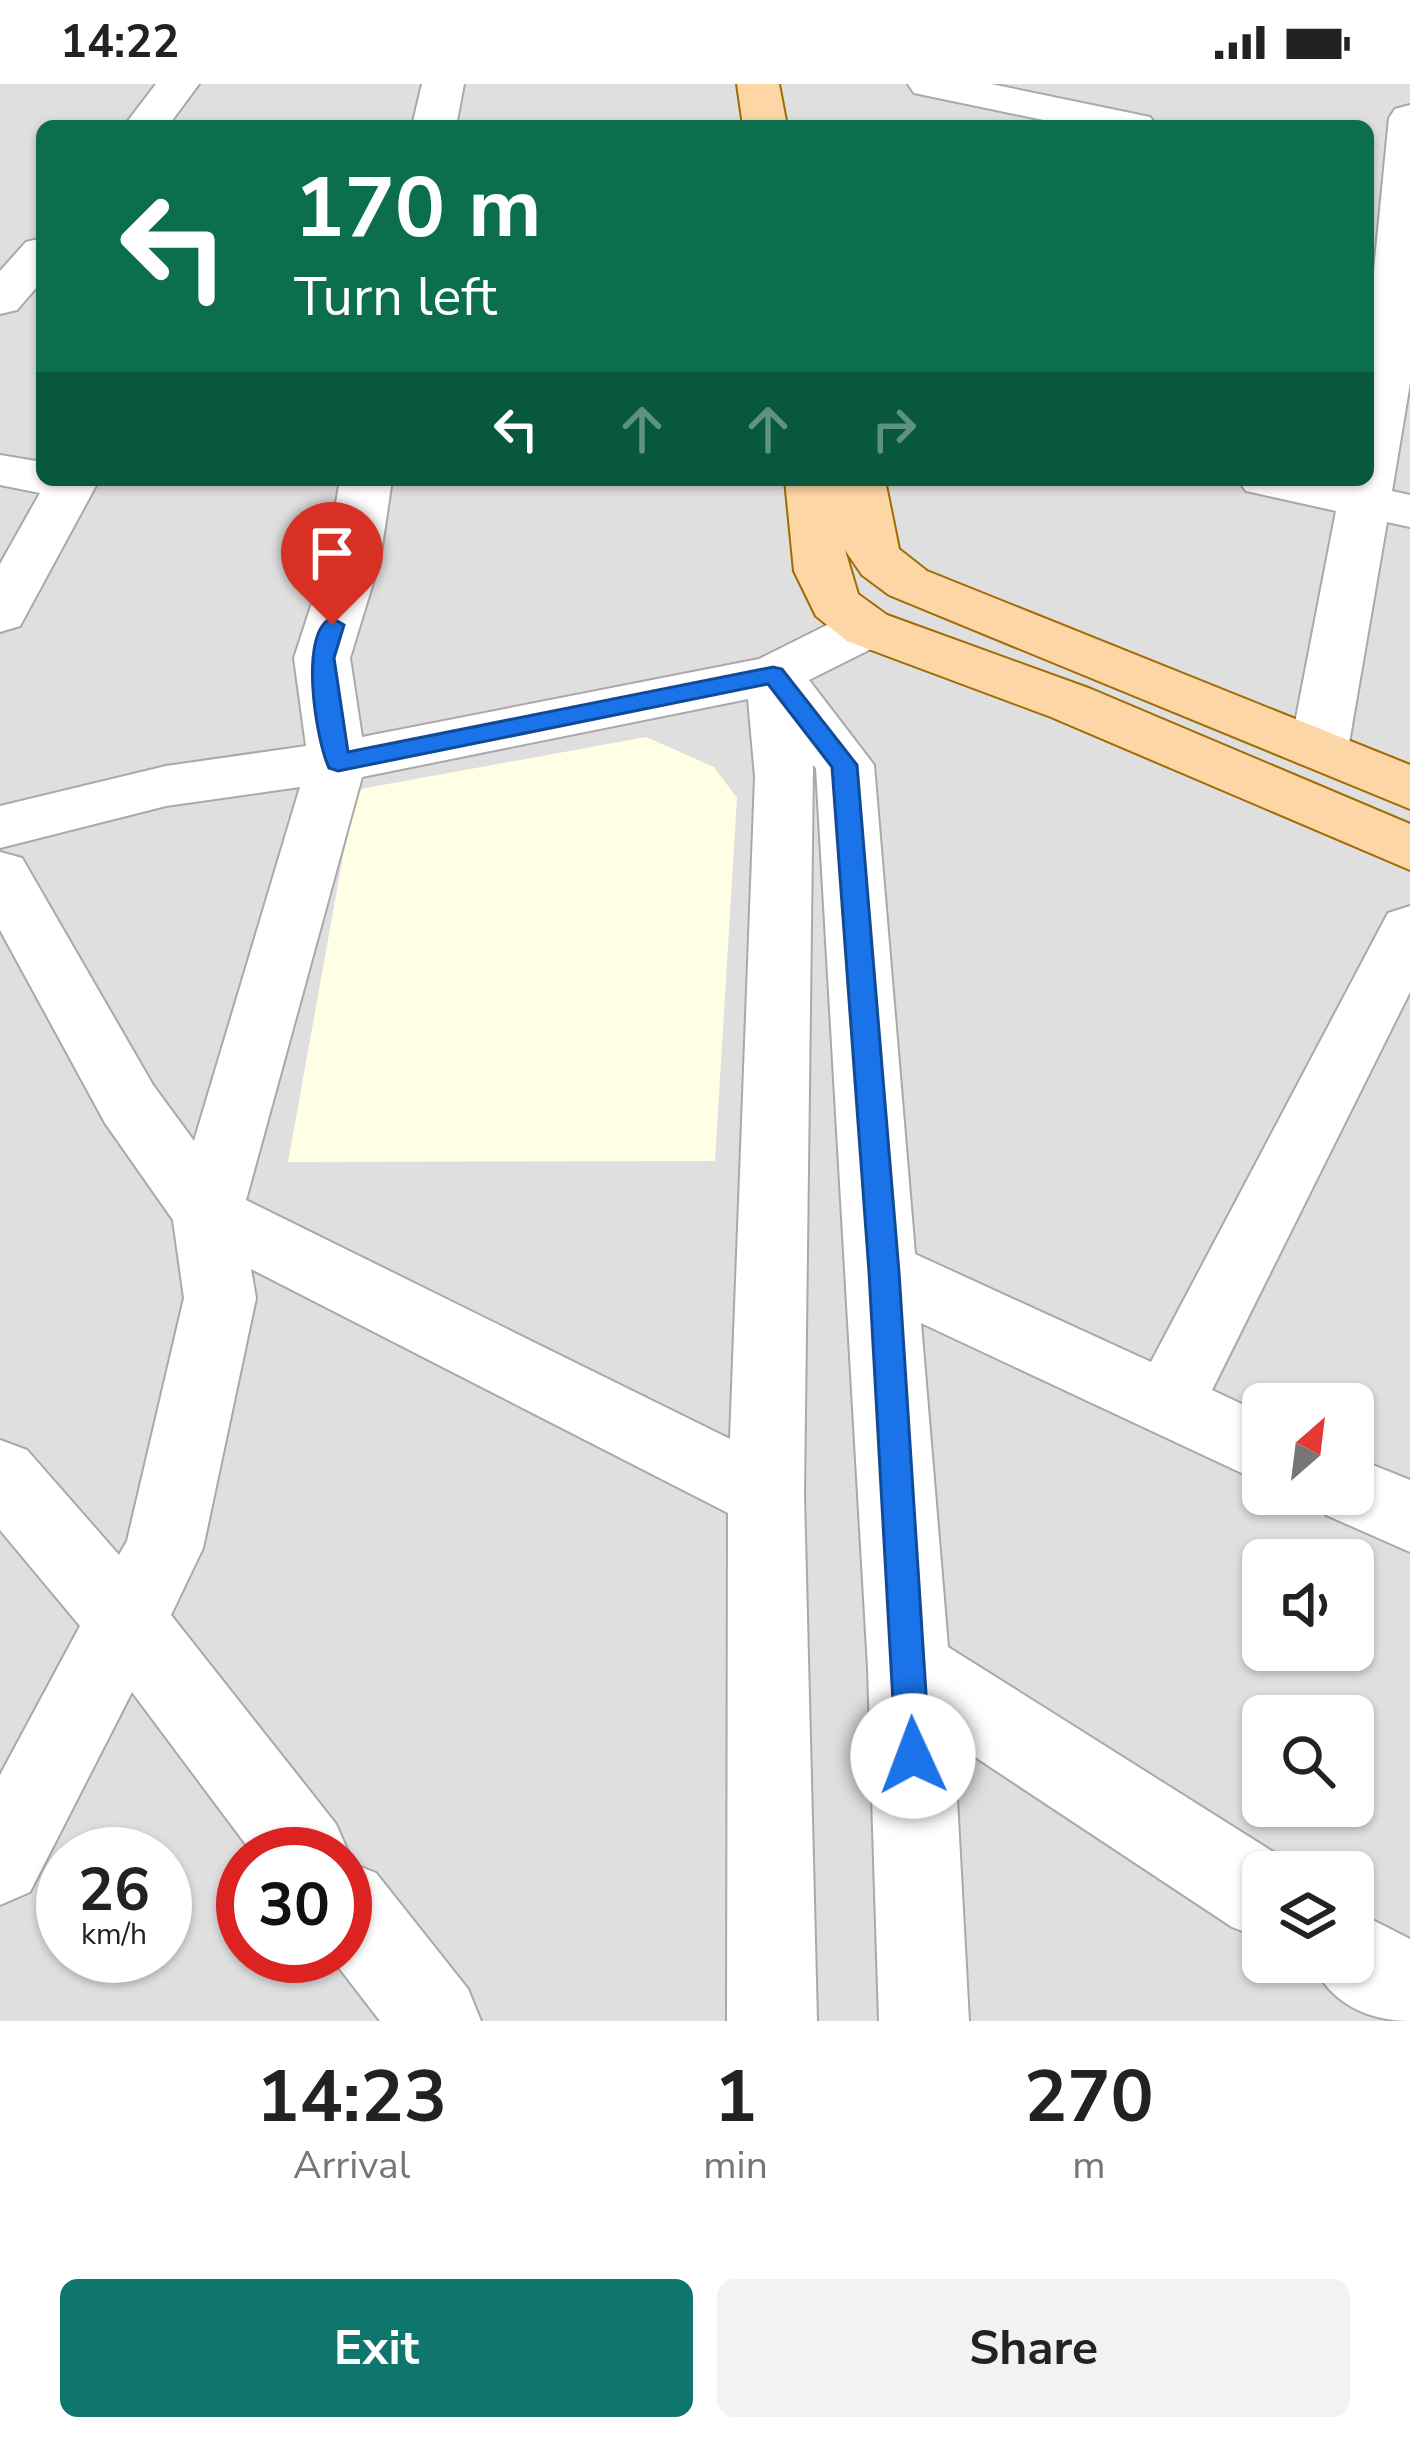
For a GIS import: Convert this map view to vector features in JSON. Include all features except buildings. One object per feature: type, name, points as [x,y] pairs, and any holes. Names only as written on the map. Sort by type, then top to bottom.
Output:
[{"type":"main road","points":[[758,84],[764,120]]},
{"type":"main road","points":[[812,486],[821,571],[835,604],[867,628],[1071,704],[1410,848]]},
{"type":"main road","points":[[860,486],[868,548],[882,568],[908,583],[1410,788]]},
{"type":"street","points":[[151,120],[178,84]]},
{"type":"street","points":[[435,120],[443,84]]},
{"type":"street","points":[[929,84],[1106,120]]},
{"type":"street","points":[[1319,749],[1378,493],[1400,358],[1410,118]]},
{"type":"street","points":[[0,300],[36,259]]},
{"type":"street","points":[[0,470],[36,476]]},
{"type":"street","points":[[0,614],[56,486]]},
{"type":"street","points":[[0,1862],[164,1548],[220,1298],[208,1213],[338,762],[322,658],[352,560],[365,486]]},
{"type":"street","points":[[1317,486],[1378,493]]},
{"type":"street","points":[[0,827],[166,785],[338,762],[773,675],[867,628]]},
{"type":"street","points":[[773,675],[844,765],[884,1272],[909,1667],[924,2021]]},
{"type":"street","points":[[772,2021],[766,1495],[785,777],[773,675]]},
{"type":"street","points":[[0,874],[129,1104],[208,1213],[766,1495]]},
{"type":"street","points":[[1166,1406],[1410,929]]},
{"type":"street","points":[[884,1272],[1242,1440]]},
{"type":"street","points":[[0,1474],[128,1623],[286,1827]]},
{"type":"street","points":[[1374,1501],[1410,1517]]},
{"type":"street","points":[[909,1667],[1242,1882]]},
{"type":"street","points":[[372,1939],[436,2021]]},
{"type":"street","points":[[1374,1967],[1410,1990]]},
{"type":"shaded area","points":[[0,84],[1410,84],[1410,2021],[0,2021]]},
{"type":"shaded area","points":[[646,737],[714,767],[737,798],[715,1161],[288,1162],[355,790]]},
{"type":"route","points":[[332,625],[322,658],[338,762],[773,675],[844,765],[884,1272],[913,1756]]}]
